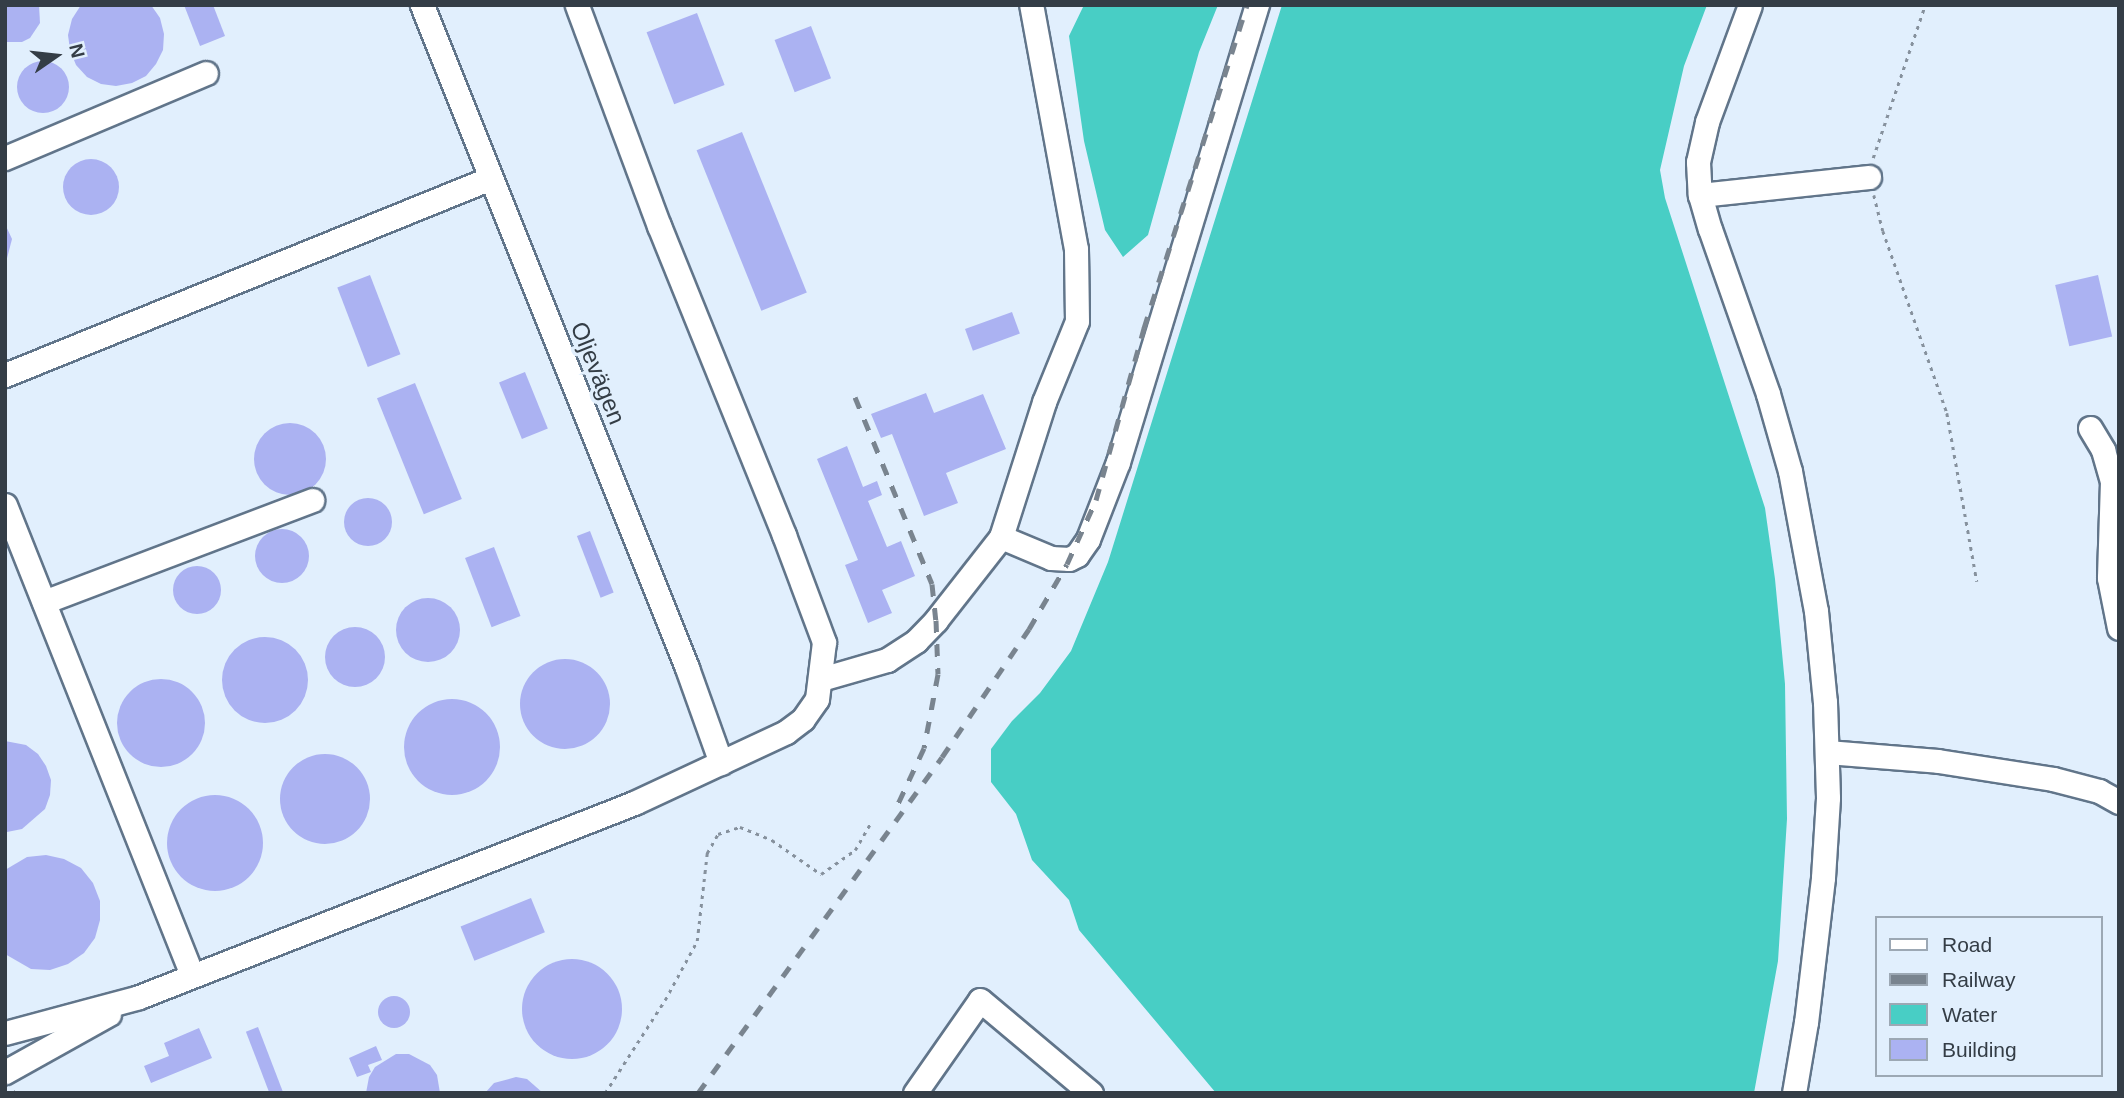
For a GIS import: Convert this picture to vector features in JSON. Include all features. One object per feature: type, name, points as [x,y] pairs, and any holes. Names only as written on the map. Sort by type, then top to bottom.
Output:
[{"type":"street","name":"Oljevägen","points":[[422,5],[682,655],[720,763]]},
{"type":"street","points":[[5,1072],[139,997],[634,803],[786,732],[803,719],[817,699],[824,642],[784,535],[659,226],[577,5]]},
{"type":"street","points":[[821,679],[887,660],[916,641],[936,620],[1001,537],[1044,402],[1077,321],[1076,249],[1031,5]]},
{"type":"street","points":[[1001,537],[1051,558],[1077,555],[1088,539],[1118,462],[1257,5]]},
{"type":"street","points":[[1750,5],[1707,122],[1698,162],[1700,195],[1768,394],[1790,471],[1816,611],[1825,702],[1828,797],[1823,878],[1806,1022],[1794,1093]]},
{"type":"street","points":[[5,158],[206,74]]},
{"type":"street","points":[[1700,195],[1869,177]]},
{"type":"street","points":[[5,375],[491,178]]},
{"type":"street","points":[[2090,428],[2103,450],[2112,481],[2109,578],[2119,628]]},
{"type":"street","points":[[44,602],[312,500]]},
{"type":"street","points":[[5,505],[192,975]]},
{"type":"street","points":[[1827,752],[1938,761],[2053,779],[2099,791],[2119,802]]},
{"type":"street","points":[[5,1033],[139,997]]},
{"type":"street","points":[[915,1093],[980,1000],[1091,1093]]},
{"type":"path","points":[[1925,5],[1877,140],[1869,177],[1883,231],[1947,413],[1977,581]]},
{"type":"path","points":[[605,1093],[665,1000],[697,941],[707,853],[718,834],[740,827],[772,840],[821,874],[855,850],[871,822]]},
{"type":"water","points":[[1084,5],[1218,5],[1199,52],[1148,235],[1123,257],[1105,230],[1084,141],[1069,36]]},
{"type":"water","points":[[1282,5],[1707,5],[1684,66],[1660,170],[1665,198],[1765,508],[1775,579],[1785,684],[1787,819],[1778,961],[1754,1093],[1216,1093],[1079,930],[1069,900],[1032,860],[1016,814],[991,782],[991,749],[1012,721],[1040,693],[1071,651],[1108,562]]},
{"type":"building","points":[[5,5],[39,5],[40,23],[30,38],[22,42],[5,42]]},
{"type":"building","points":[[81,5],[151,5],[160,18],[164,34],[163,50],[146,76],[132,83],[116,86],[101,84],[87,77],[76,65],[68,35],[72,19]]},
{"type":"building","points":[[184,5],[213,5],[225,36],[200,46]]},
{"type":"building","points":[[697,13],[725,85],[674,104],[647,32]]},
{"type":"building","points":[[811,26],[831,78],[795,92],[775,40]]},
{"type":"building","points":[[43,61],[62,68],[69,87],[62,106],[43,113],[24,106],[17,87],[24,68]]},
{"type":"building","points":[[742,132],[807,292],[761,311],[697,150]]},
{"type":"building","points":[[86,159],[96,159],[111,167],[117,176],[117,198],[111,207],[96,215],[86,215],[68,203],[63,192],[63,182],[75,164]]},
{"type":"building","points":[[5,224],[12,239],[5,266]]},
{"type":"building","points":[[370,275],[400,354],[368,367],[337,288]]},
{"type":"building","points":[[2098,275],[2112,336],[2069,346],[2055,285]]},
{"type":"building","points":[[1012,312],[1020,334],[973,351],[965,329]]},
{"type":"building","points":[[525,372],[548,429],[522,439],[499,382]]},
{"type":"building","points":[[415,383],[462,499],[424,514],[377,398]]},
{"type":"building","points":[[926,393],[934,413],[983,394],[1006,449],[946,473],[958,503],[924,516],[892,434],[881,438],[871,414]]},
{"type":"building","points":[[290,423],[310,429],[320,439],[326,459],[320,479],[310,489],[290,495],[270,489],[260,479],[254,459],[260,439],[270,429]]},
{"type":"building","points":[[847,446],[863,487],[877,481],[882,495],[868,501],[887,547],[901,541],[915,576],[882,590],[892,613],[868,623],[845,565],[858,560],[817,459]]},
{"type":"building","points":[[368,498],[385,505],[392,522],[385,539],[368,546],[351,539],[344,522],[351,505]]},
{"type":"building","points":[[282,529],[301,537],[309,556],[301,575],[282,583],[263,575],[255,556],[263,537]]},
{"type":"building","points":[[590,531],[614,593],[601,598],[577,536]]},
{"type":"building","points":[[494,547],[521,616],[492,627],[465,558]]},
{"type":"building","points":[[197,566],[214,573],[221,590],[214,607],[197,614],[180,607],[173,590],[180,573]]},
{"type":"building","points":[[422,598],[434,598],[451,607],[458,618],[458,642],[451,653],[434,662],[422,662],[410,657],[401,648],[396,636],[396,624],[401,612],[410,603]]},
{"type":"building","points":[[349,627],[361,627],[377,635],[383,645],[383,669],[377,679],[361,687],[349,687],[333,679],[325,663],[325,651],[333,635]]},
{"type":"building","points":[[265,637],[289,644],[301,656],[308,680],[301,704],[289,716],[265,723],[241,716],[229,704],[222,680],[229,656],[241,644]]},
{"type":"building","points":[[565,659],[582,662],[597,672],[607,687],[610,704],[607,721],[597,736],[582,746],[565,749],[548,746],[533,736],[523,721],[520,704],[523,687],[533,672],[548,662]]},
{"type":"building","points":[[161,679],[178,683],[192,692],[201,706],[205,723],[201,740],[192,754],[178,763],[161,767],[144,763],[130,754],[121,740],[117,723],[121,706],[130,692],[144,683]]},
{"type":"building","points":[[452,699],[470,703],[486,713],[496,729],[500,747],[496,765],[486,781],[470,791],[452,795],[434,791],[418,781],[408,765],[404,747],[408,729],[418,713],[434,703]]},
{"type":"building","points":[[5,741],[26,745],[38,754],[51,780],[45,809],[22,829],[7,832]]},
{"type":"building","points":[[325,754],[342,758],[357,767],[366,782],[370,799],[366,816],[357,831],[342,840],[325,844],[308,840],[293,831],[284,816],[280,799],[284,782],[293,767],[308,758]]},
{"type":"building","points":[[215,795],[233,799],[249,809],[259,825],[263,843],[259,861],[249,877],[233,887],[215,891],[197,887],[181,877],[171,861],[167,843],[171,825],[181,809],[197,799]]},
{"type":"building","points":[[46,855],[64,859],[81,868],[93,883],[100,901],[100,920],[95,938],[84,953],[68,964],[50,970],[31,969],[5,954],[5,870],[27,857]]},
{"type":"building","points":[[531,898],[545,932],[474,961],[461,926]]},
{"type":"building","points":[[572,959],[591,963],[607,974],[618,990],[622,1009],[618,1028],[607,1044],[591,1055],[572,1059],[553,1055],[537,1044],[526,1028],[522,1009],[526,990],[537,974],[553,963]]},
{"type":"building","points":[[394,996],[405,1001],[410,1012],[405,1023],[394,1028],[383,1023],[378,1012],[383,1001]]},
{"type":"building","points":[[258,1027],[283,1093],[269,1093],[246,1032]]},
{"type":"building","points":[[199,1028],[212,1058],[151,1083],[144,1066],[169,1056],[164,1043]]},
{"type":"building","points":[[376,1046],[382,1060],[368,1065],[371,1072],[357,1077],[349,1058]]},
{"type":"building","points":[[396,1054],[409,1054],[430,1065],[437,1075],[440,1093],[366,1093],[369,1077],[375,1067]]},
{"type":"building","points":[[516,1077],[527,1079],[543,1093],[485,1093],[494,1083]]},
{"type":"railway","points":[[698,1093],[942,757],[1029,629],[1067,564],[1096,500],[1144,328],[1247,5]]},
{"type":"railway","points":[[855,397],[932,584],[936,620],[938,674],[924,748],[896,808]]}]
